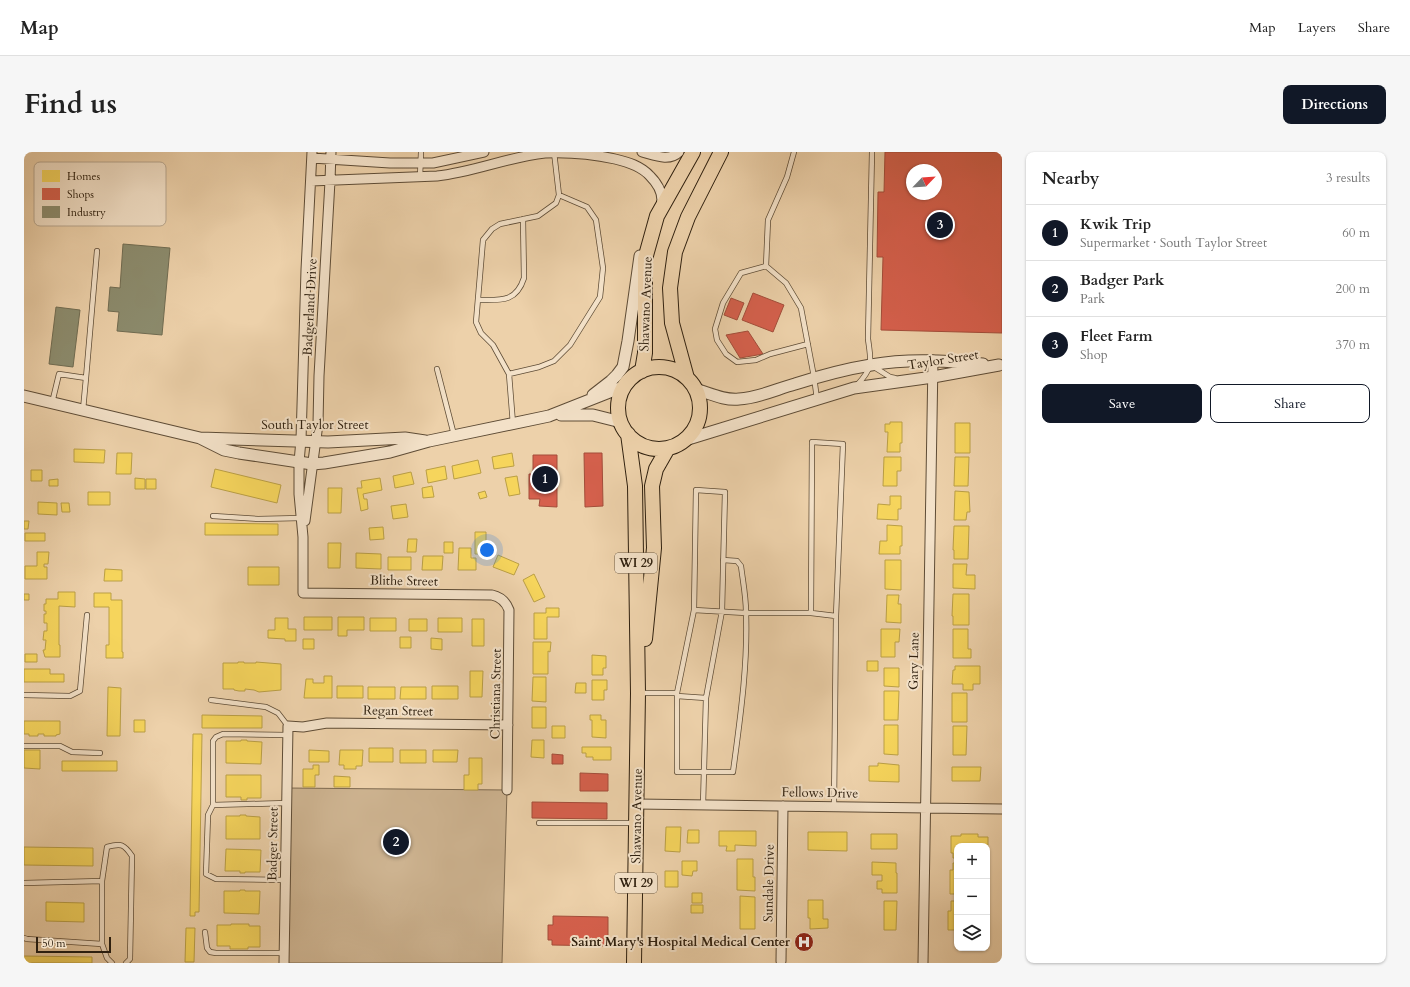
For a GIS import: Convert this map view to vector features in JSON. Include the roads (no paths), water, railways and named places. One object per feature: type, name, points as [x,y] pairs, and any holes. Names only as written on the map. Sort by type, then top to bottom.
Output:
[{"type":"main road","name":"Shawano Avenue","points":[[642,371],[645,353],[645,259],[659,213],[693,152]]},
{"type":"main road","name":"Shawano Avenue","points":[[691,383],[672,323],[670,288],[675,252],[688,217],[721,152]]},
{"type":"main road","points":[[624,428],[636,442],[646,447],[656,449],[668,448],[685,440],[694,429],[699,416],[700,402],[691,383],[677,371],[665,368],[653,368],[642,371]]},
{"type":"main road","name":"WI 29","points":[[624,428],[618,410],[620,398],[625,386],[632,377],[642,371]]},
{"type":"main road","name":"Shawano Avenue","points":[[624,428],[635,486],[638,693],[634,963]]},
{"type":"main road","name":"Shawano Avenue","points":[[638,693],[654,548],[652,486],[656,469],[668,448]]},
{"type":"street","points":[[312,155],[331,155],[390,163],[420,164],[433,163],[484,152]]},
{"type":"street","points":[[311,180],[420,177],[454,174],[530,156],[554,152],[610,158],[632,164],[642,169],[653,178],[659,188],[663,200],[659,213],[647,231],[643,243],[623,367],[611,382],[575,407]]},
{"type":"street","points":[[642,152],[665,158],[673,157],[679,152]]},
{"type":"street","name":"Badgerland Drive","points":[[299,462],[305,275],[312,155]]},
{"type":"street","name":"Badgerland Drive","points":[[312,464],[318,424],[319,376],[331,155]]},
{"type":"street","name":"Taylor Street","points":[[691,383],[722,397],[738,400],[753,397],[814,377],[871,365],[933,360],[1000,365]]},
{"type":"street","name":"Gary Lane","points":[[923,963],[933,360]]},
{"type":"street","name":"Taylor Street","points":[[685,440],[854,388],[933,377],[1000,365]]},
{"type":"street","name":"South Taylor Street","points":[[200,438],[224,450],[239,454],[312,464],[324,463],[390,452],[429,441],[549,416],[625,386]]},
{"type":"street","name":"South Taylor Street","points":[[24,396],[200,438],[328,442],[405,438],[429,441]]},
{"type":"street","name":"South Taylor Street","points":[[549,416],[593,415],[624,428]]},
{"type":"street","points":[[299,462],[298,494],[303,537]]},
{"type":"street","points":[[303,537],[312,464]]},
{"type":"street","name":"Blithe Street","points":[[303,537],[303,593],[492,595],[503,599]]},
{"type":"street","name":"Christiana Street","points":[[503,599],[510,610],[507,790]]},
{"type":"street","name":"Regan Street","points":[[288,731],[327,723],[508,725]]},
{"type":"street","name":"Badger Street","points":[[284,963],[288,731]]},
{"type":"street","name":"Fellows Drive","points":[[637,804],[1002,809]]},
{"type":"street","name":"Sundale Drive","points":[[781,961],[783,806]]},
{"type":"lane","points":[[420,177],[421,152]]},
{"type":"lane","points":[[513,424],[509,374],[493,345],[481,333],[476,322],[483,240],[492,229],[500,224],[538,216],[556,203],[560,195],[554,152]]},
{"type":"lane","points":[[766,266],[768,220],[788,177],[794,152]]},
{"type":"lane","points":[[854,388],[864,377],[871,365],[868,339],[872,152]]},
{"type":"lane","points":[[509,374],[539,367],[554,361],[570,345],[600,297],[603,268],[596,220],[587,207],[560,195]]},
{"type":"lane","points":[[478,300],[504,300],[513,296],[522,285],[524,278],[523,219]]},
{"type":"lane","points":[[84,410],[97,251]]},
{"type":"lane","points":[[766,266],[786,283],[801,308],[817,399]]},
{"type":"lane","points":[[766,266],[741,273],[723,304],[715,329],[717,340],[726,354],[737,362],[756,360],[770,354],[808,344]]},
{"type":"lane","points":[[871,365],[890,377],[904,381]]},
{"type":"lane","points":[[437,369],[454,437]]},
{"type":"lane","points":[[52,403],[59,374],[86,378]]},
{"type":"lane","points":[[811,613],[812,442],[843,444],[836,616],[834,806]]},
{"type":"lane","points":[[704,805],[704,772],[706,698],[722,611],[723,560],[725,492],[696,490],[694,610],[677,695],[676,772],[704,772],[733,772],[742,703],[746,613],[741,566],[737,561],[723,560]]},
{"type":"lane","points":[[213,516],[258,519],[301,518]]},
{"type":"lane","points":[[694,610],[746,613],[811,613],[836,616]]},
{"type":"lane","points":[[24,695],[70,696],[80,691],[87,615]]},
{"type":"lane","points":[[638,693],[706,698]]},
{"type":"lane","points":[[211,700],[266,706],[278,713],[288,731],[223,734],[216,737],[213,741],[213,805],[208,815],[206,874],[216,880],[285,880]]},
{"type":"lane","points":[[24,746],[60,746],[72,752],[100,753]]},
{"type":"lane","points":[[213,805],[286,803]]},
{"type":"lane","points":[[539,823],[636,823]]},
{"type":"lane","points":[[112,963],[107,958],[102,944],[102,881],[107,847],[117,844],[127,847],[132,856],[130,959],[126,963]]},
{"type":"lane","points":[[24,883],[102,881]]},
{"type":"lane","points":[[205,932],[207,948],[210,952],[284,953]]},
{"type":"lane","points":[[24,938],[102,944]]},
{"type":"place","name":"Fleet Farm","points":[[940,225]]},
{"type":"place","name":"Kwik Trip","points":[[545,479]]},
{"type":"place","name":"Badger Park","points":[[396,842]]},
{"type":"place","name":"Saint Mary's Hospital Medical Center","points":[[804,942]]}]
